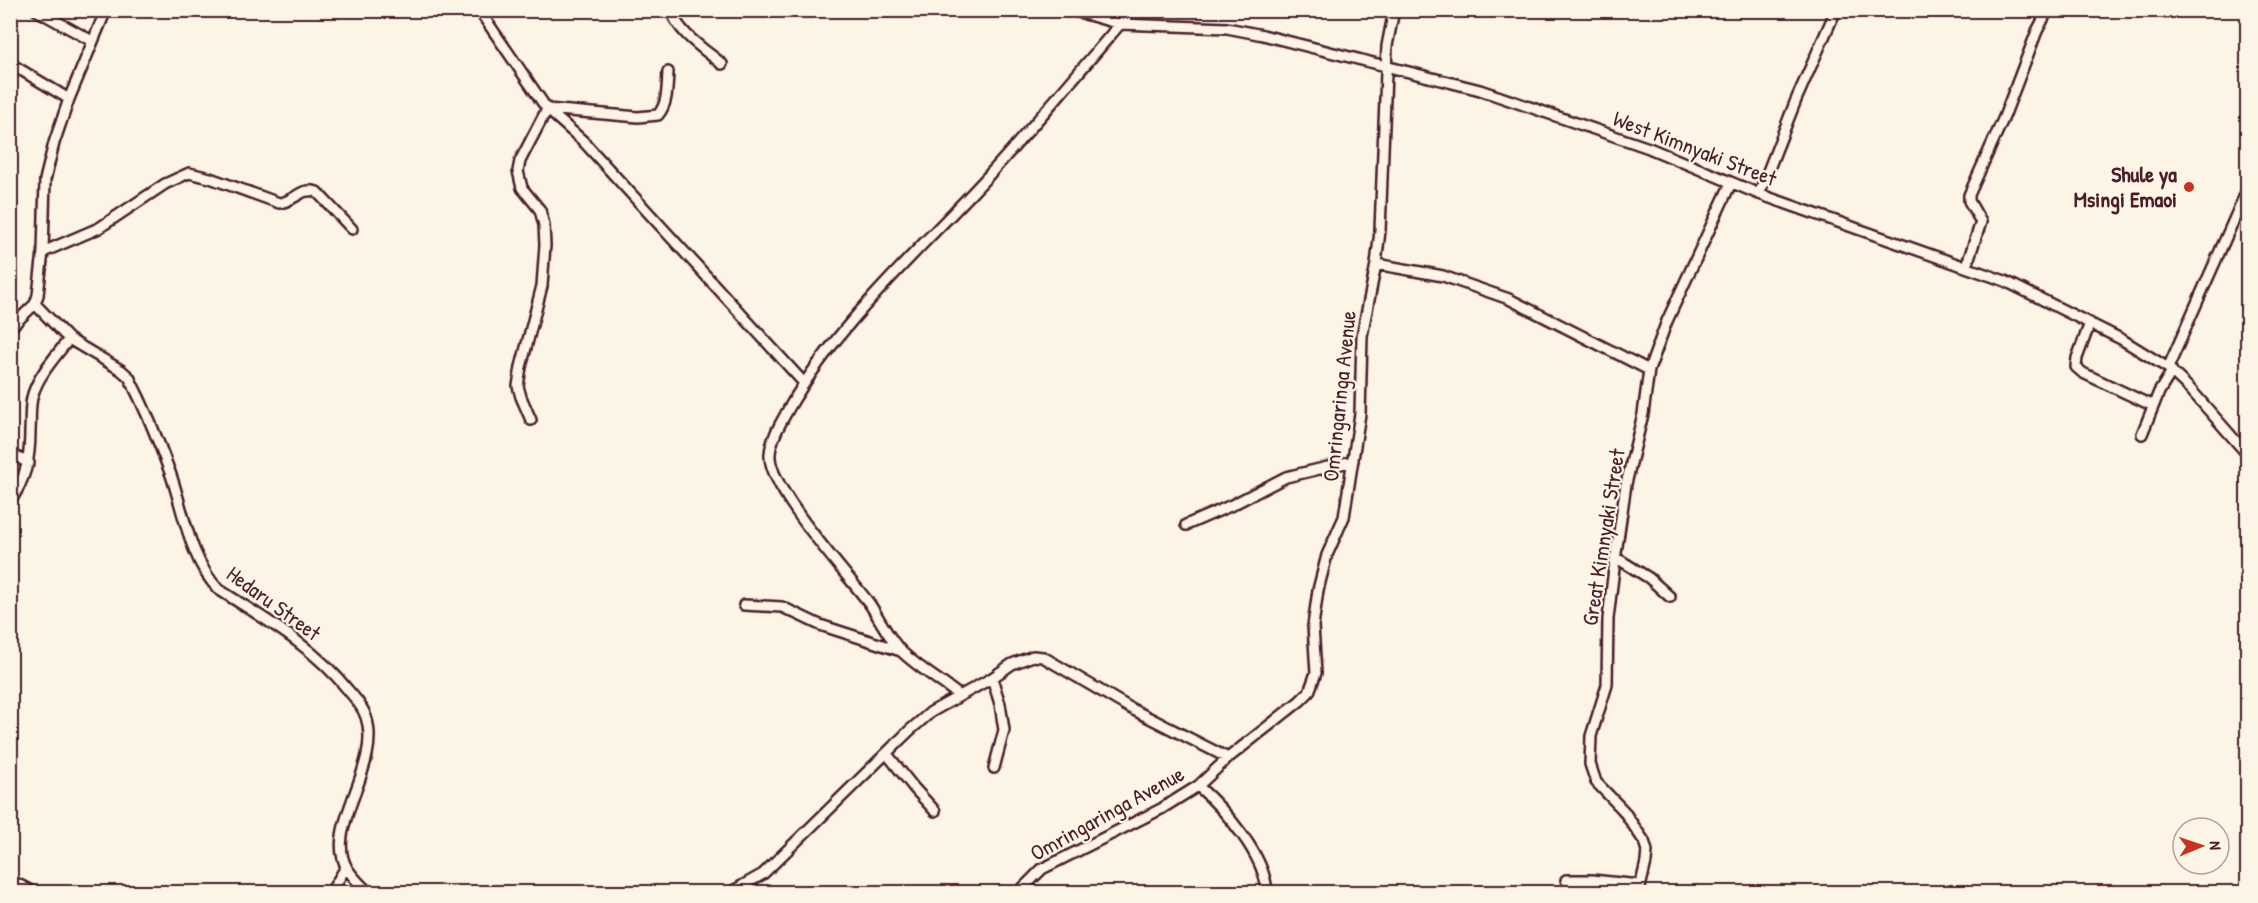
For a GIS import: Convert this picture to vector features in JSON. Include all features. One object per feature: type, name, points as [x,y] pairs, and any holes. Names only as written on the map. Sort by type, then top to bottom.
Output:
[{"type":"street","points":[[36,10],[92,40]]},
{"type":"street","points":[[10,328],[35,304],[38,295],[45,180],[54,143],[69,99],[106,10]]},
{"type":"street","points":[[480,10],[547,109],[583,141],[804,383]]},
{"type":"street","points":[[671,10],[673,17],[684,31],[722,64]]},
{"type":"street","name":"West Kimnyaki Street","points":[[1071,10],[1120,24],[1227,28],[1297,43],[1479,90],[1649,148],[1759,194],[2005,281],[2090,323],[2170,369],[2247,455]]},
{"type":"street","points":[[960,696],[902,651],[789,499],[770,462],[770,453],[775,437],[804,383],[871,298],[988,176],[1132,10]]},
{"type":"street","name":"Omringaringa Avenue","points":[[1019,892],[1042,869],[1161,809],[1198,786],[1300,702],[1314,682],[1316,673],[1313,626],[1318,590],[1327,555],[1344,517],[1361,399],[1362,336],[1380,231],[1389,33],[1394,10]]},
{"type":"street","points":[[1759,194],[1796,100],[1836,10]]},
{"type":"street","points":[[1966,267],[1981,222],[1969,201],[1969,195],[2004,117],[2037,31],[2048,10]]},
{"type":"street","points":[[11,64],[69,99]]},
{"type":"street","points":[[547,109],[654,117],[664,105],[668,72]]},
{"type":"street","points":[[531,420],[520,397],[519,386],[521,367],[542,286],[545,255],[544,225],[540,210],[522,188],[518,171],[520,161],[547,109]]},
{"type":"street","points":[[42,252],[99,228],[165,184],[189,174],[210,178],[279,203],[287,203],[306,190],[312,190],[317,192],[352,229]]},
{"type":"street","name":"Great Kimnyaki Street","points":[[1640,889],[1647,851],[1644,841],[1623,810],[1596,782],[1590,764],[1591,736],[1607,685],[1608,619],[1615,557],[1626,484],[1643,414],[1649,370],[1667,321],[1731,183]]},
{"type":"street","points":[[2142,434],[2247,188]]},
{"type":"street","points":[[1376,264],[1443,276],[1509,299],[1649,370]]},
{"type":"street","name":"Hedaru Street","points":[[35,304],[69,339],[129,377],[170,472],[194,548],[207,578],[218,590],[308,649],[340,680],[366,716],[369,734],[366,760],[341,834],[342,853],[346,867]]},
{"type":"street","points":[[2090,323],[2076,367],[2083,373],[2153,406]]},
{"type":"street","points":[[10,502],[18,491],[29,463],[30,407],[33,393],[69,339]]},
{"type":"street","points":[[10,454],[29,463]]},
{"type":"street","points":[[1186,525],[1232,505],[1286,477],[1353,461]]},
{"type":"street","points":[[1615,557],[1649,578],[1670,597]]},
{"type":"street","points":[[744,605],[782,607],[820,625],[902,651]]},
{"type":"street","points":[[731,892],[763,874],[931,712],[1018,661],[1033,656],[1043,657],[1131,708],[1228,759]]},
{"type":"street","points":[[992,678],[1000,704],[1004,730],[994,768]]},
{"type":"street","points":[[887,753],[935,811]]},
{"type":"street","points":[[1198,786],[1232,819],[1262,868],[1267,892]]},
{"type":"street","points":[[332,892],[346,867],[368,892]]},
{"type":"street","points":[[10,880],[31,891]]},
{"type":"street","points":[[1566,880],[1604,881],[1640,889]]},
{"type":"place","name":"Shule ya Msingi Emaoi","points":[[2189,187]]}]
